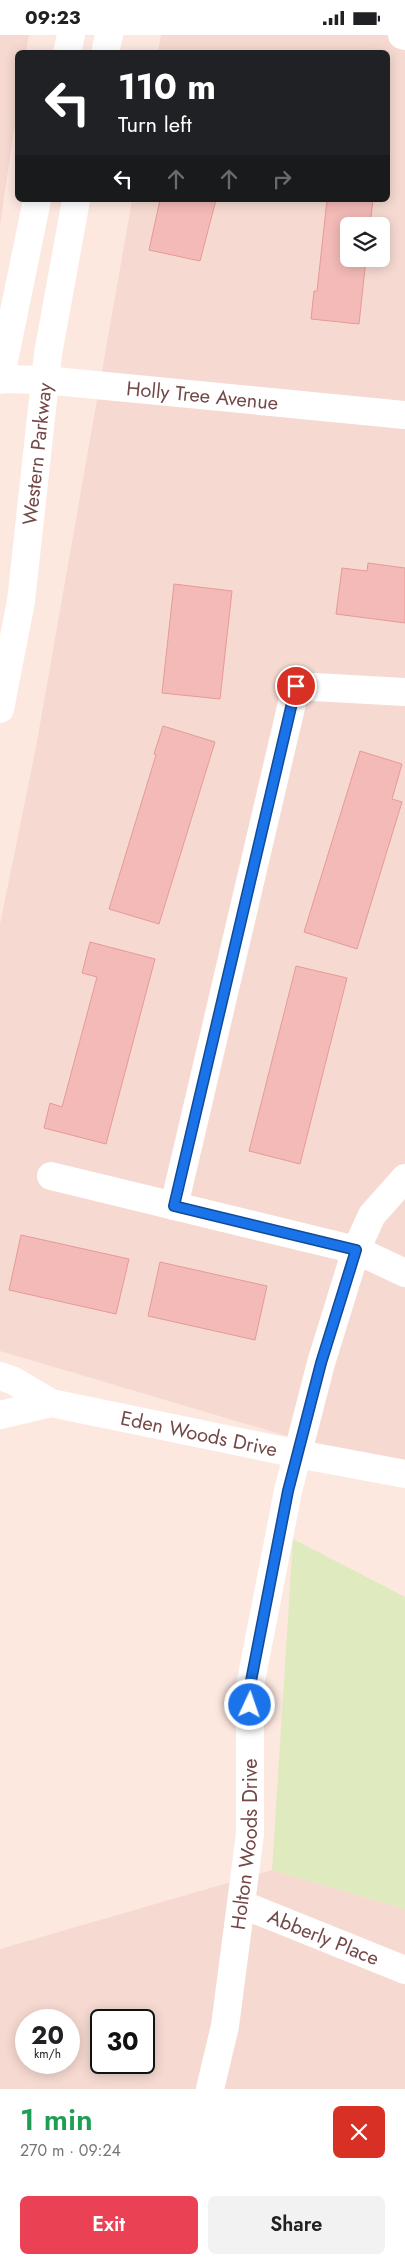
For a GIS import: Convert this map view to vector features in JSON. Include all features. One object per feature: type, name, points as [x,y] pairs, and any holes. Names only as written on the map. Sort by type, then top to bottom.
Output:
[{"type":"street","points":[[68,50],[71,35]]},
{"type":"street","points":[[106,50],[109,35]]},
{"type":"street","points":[[0,379],[36,202]]},
{"type":"street","name":"Western Parkway","points":[[0,709],[21,601],[44,380],[76,202]]},
{"type":"street","name":"Holly Tree Avenue","points":[[0,379],[44,380],[405,415]]},
{"type":"street","points":[[174,1206],[296,686],[405,691]]},
{"type":"street","points":[[51,1176],[356,1250],[405,1273]]},
{"type":"street","name":"Holton Woods Drive","points":[[210,2089],[225,2026],[250,1834],[250,1686],[288,1491],[321,1363],[356,1250],[372,1215],[405,1178]]},
{"type":"street","name":"Eden Woods Drive","points":[[0,1376],[14,1381],[51,1403],[405,1474]]},
{"type":"street","name":"Eden Woods Drive","points":[[0,1415],[51,1403]]},
{"type":"street","name":"Abberly Place","points":[[241,1904],[405,1970]]},
{"type":"shaded area","points":[[0,35],[29,35],[26,50],[15,50],[15,123],[0,226]]},
{"type":"shaded area","points":[[161,35],[405,35],[405,1469],[361,1458],[0,1351],[0,924],[36,747],[132,202],[390,202],[390,50],[158,50]]},
{"type":"shaded area","points":[[272,1870],[405,1909],[405,2089],[0,2089],[0,1949]]},
{"type":"green space","points":[[293,1539],[405,1597],[405,1909],[272,1870]]},
{"type":"building","points":[[160,202],[215,202],[200,261],[149,250]]},
{"type":"building","points":[[327,202],[373,202],[371,217],[340,217],[340,267],[365,267],[359,324],[311,319],[314,291],[317,291]]},
{"type":"building","points":[[368,563],[405,568],[405,623],[336,614],[342,568],[367,571]]},
{"type":"building","points":[[174,584],[232,591],[220,699],[162,693]]},
{"type":"building","points":[[163,726],[215,742],[159,924],[109,909]]},
{"type":"building","points":[[360,751],[402,764],[392,799],[402,802],[357,949],[304,932]]},
{"type":"building","points":[[90,942],[155,959],[106,1144],[44,1128],[50,1103],[62,1107],[97,977],[82,973]]},
{"type":"building","points":[[296,966],[347,978],[300,1164],[249,1151]]},
{"type":"building","points":[[21,1235],[129,1259],[116,1314],[9,1290]]},
{"type":"building","points":[[160,1262],[267,1286],[255,1340],[148,1316]]},
{"type":"route","points":[[250,1705],[250,1686],[288,1491],[321,1363],[356,1250],[174,1206],[296,686]]}]
